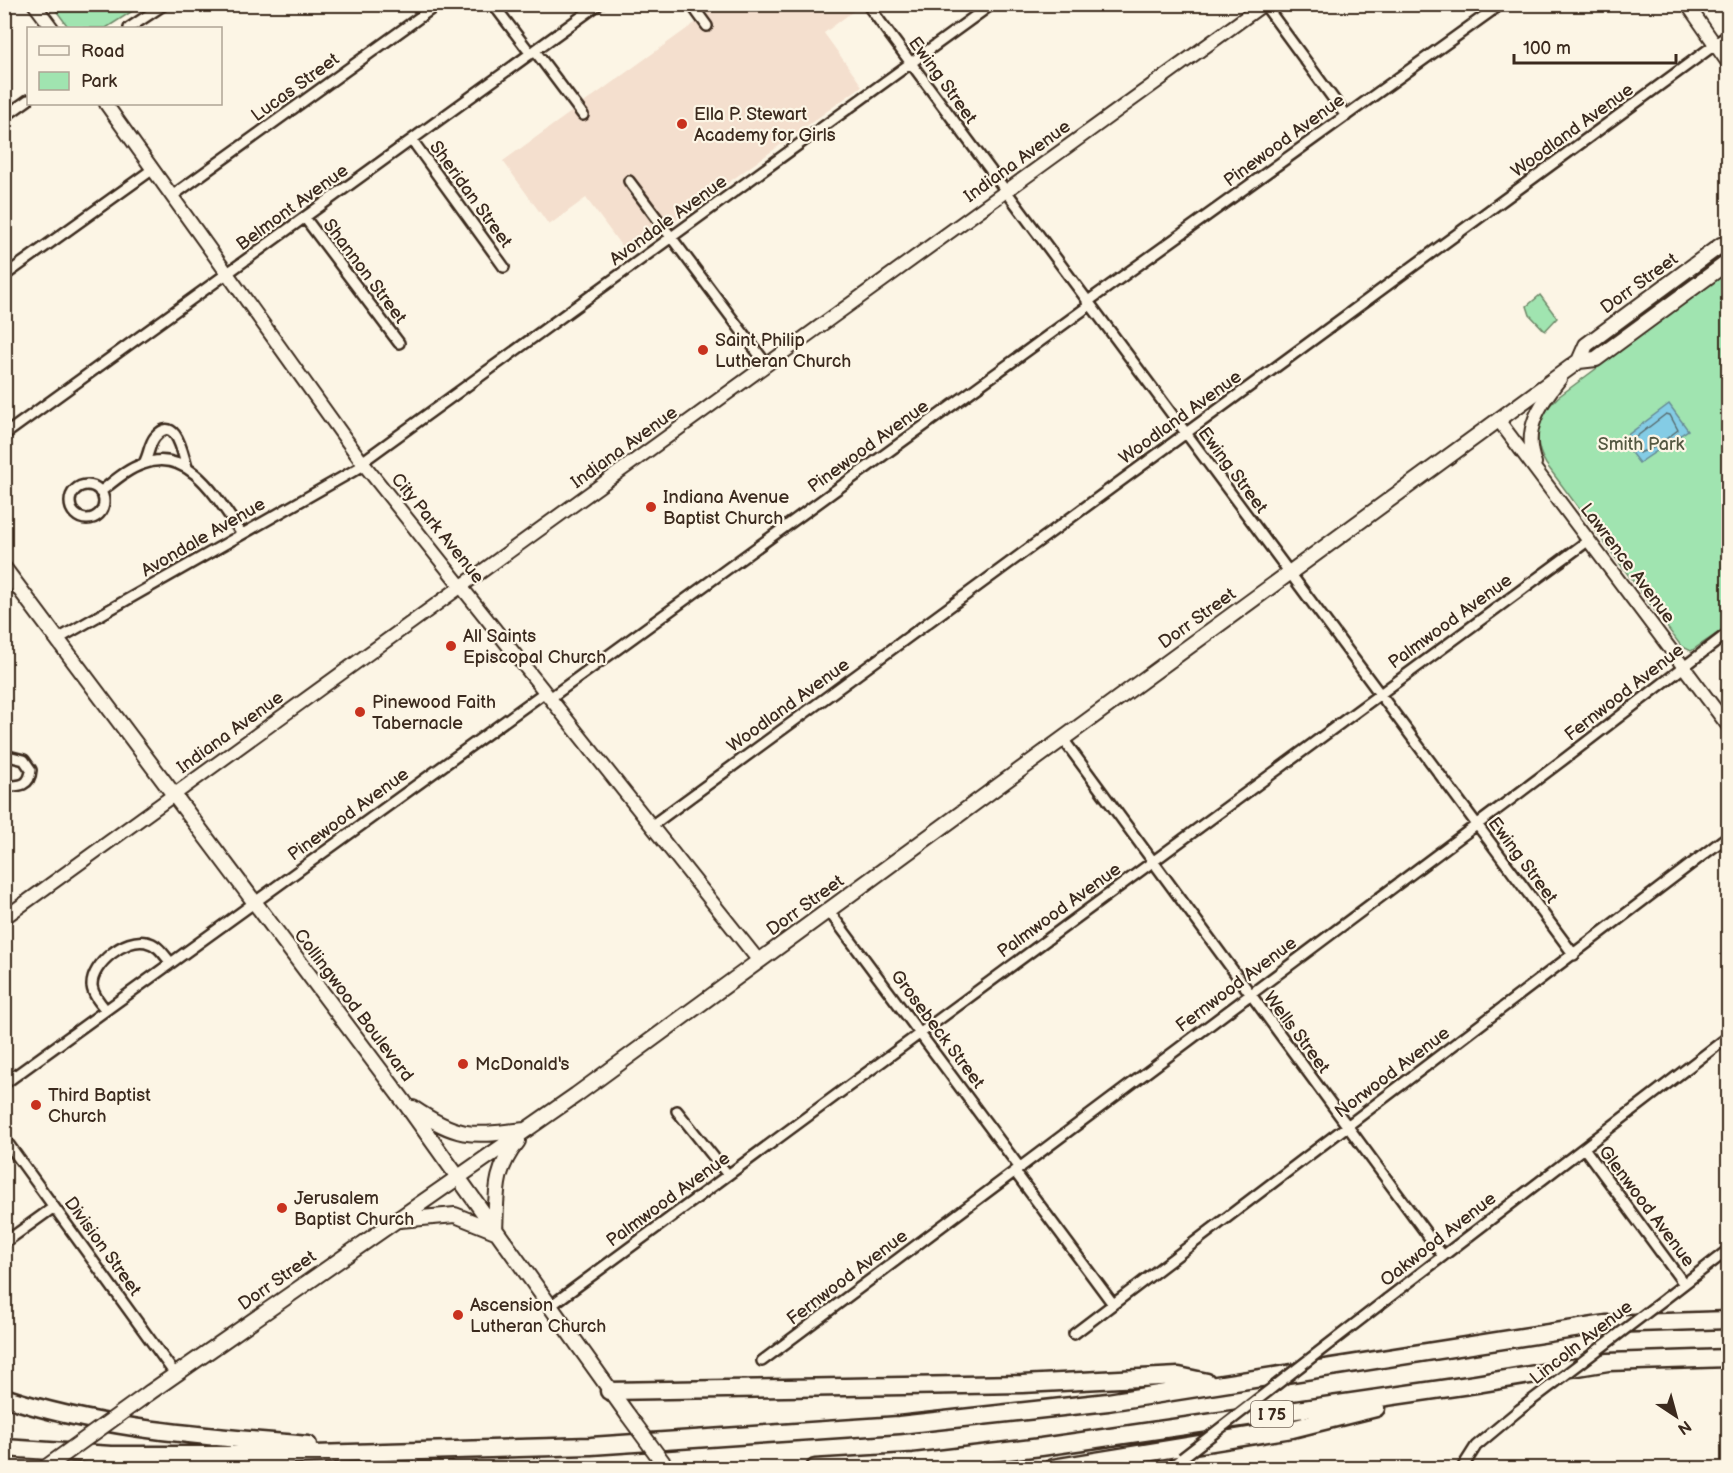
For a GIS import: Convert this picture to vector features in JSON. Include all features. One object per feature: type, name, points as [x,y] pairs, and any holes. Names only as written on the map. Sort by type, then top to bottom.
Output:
[{"type":"highway","name":"I 75","points":[[4,1448],[111,1455],[279,1455],[685,1441],[899,1425],[1108,1402],[1216,1383],[1606,1324],[1728,1320]]},
{"type":"highway","name":"I 75","points":[[815,1468],[914,1462],[1041,1447],[1476,1384],[1608,1362],[1728,1359]]},
{"type":"highway","points":[[609,1391],[1022,1384],[1179,1376],[1216,1383]]},
{"type":"highway","points":[[1053,1468],[1292,1429],[1476,1384]]},
{"type":"highway","points":[[4,1397],[86,1419],[150,1430],[375,1451]]},
{"type":"main road","name":"Dorr Street","points":[[1579,362],[1586,345],[1721,245],[1728,243]]},
{"type":"main road","name":"Dorr Street","points":[[45,1468],[175,1374],[527,1130],[1579,362],[1596,359],[1728,262]]},
{"type":"main road","name":"Collingwood Boulevard","points":[[4,568],[405,1103],[609,1391],[668,1468]]},
{"type":"main road","points":[[405,1103],[433,1122],[471,1136],[527,1130]]},
{"type":"main road","points":[[392,1222],[413,1217],[455,1215],[495,1231],[498,1176],[508,1154],[527,1130]]},
{"type":"street","points":[[34,4],[51,27]]},
{"type":"street","points":[[130,27],[165,4]]},
{"type":"street","name":"Lucas Street","points":[[172,196],[438,4]]},
{"type":"street","points":[[494,4],[582,115]]},
{"type":"street","name":"Belmont Avenue","points":[[4,435],[599,4]]},
{"type":"street","points":[[691,4],[707,26]]},
{"type":"street","name":"Ewing Street","points":[[867,4],[1378,695],[1574,955]]},
{"type":"street","name":"Avondale Avenue","points":[[58,639],[363,463],[992,4]]},
{"type":"street","points":[[1264,4],[1346,116]]},
{"type":"street","name":"Indiana Avenue","points":[[4,918],[1264,4]]},
{"type":"street","name":"Pinewood Avenue","points":[[4,1084],[547,695],[1501,4]]},
{"type":"street","points":[[1687,4],[1728,63]]},
{"type":"street","name":"Woodland Avenue","points":[[651,826],[1728,35]]},
{"type":"street","points":[[4,117],[27,100]]},
{"type":"street","name":"City Park Avenue","points":[[107,105],[226,275],[363,463],[759,961]]},
{"type":"street","name":"Sheridan Street","points":[[412,140],[504,267]]},
{"type":"street","points":[[4,276],[153,169]]},
{"type":"street","points":[[629,181],[767,365]]},
{"type":"street","name":"Shannon Street","points":[[305,218],[399,343]]},
{"type":"street","points":[[1540,475],[1531,449],[1534,420],[1548,394],[1566,372]]},
{"type":"street","name":"Lawrence Avenue","points":[[1499,421],[1728,726]]},
{"type":"street","points":[[100,492],[144,463],[150,454],[153,438],[160,432],[170,431],[177,435],[182,444],[187,467]]},
{"type":"street","points":[[144,463],[167,461],[187,467],[208,487],[242,534]]},
{"type":"street","name":"Palmwood Avenue","points":[[549,1307],[1588,540]]},
{"type":"street","name":"Fernwood Avenue","points":[[762,1361],[1728,633]]},
{"type":"street","name":"Wells Street","points":[[1062,739],[1443,1256]]},
{"type":"street","points":[[4,755],[24,760],[31,770],[28,781],[22,786],[4,786]]},
{"type":"street","name":"Norwood Avenue","points":[[1074,1334],[1728,836]]},
{"type":"street","name":"Grosebeck Street","points":[[828,910],[920,1033],[1113,1304]]},
{"type":"street","points":[[106,1010],[93,992],[92,979],[103,962],[125,945],[138,941],[149,942],[159,949],[171,963]]},
{"type":"street","name":"Oakwood Avenue","points":[[1170,1468],[1728,1037]]},
{"type":"street","points":[[677,1111],[728,1175]]},
{"type":"street","name":"Division Street","points":[[4,1138],[175,1374]]},
{"type":"street","name":"Glenwood Avenue","points":[[1584,1148],[1684,1284]]},
{"type":"street","points":[[4,1243],[54,1207]]},
{"type":"street","name":"Lincoln Avenue","points":[[1462,1468],[1476,1446],[1519,1410],[1728,1250]]},
{"type":"shaded area","name":"Ella P. Stewart Academy for Girls","points":[[857,4],[859,7],[824,33],[862,86],[628,255],[586,198],[549,225],[503,161],[720,5]]},
{"type":"green space","points":[[52,5],[142,5],[108,27],[68,27]]},
{"type":"green space","name":"Smith Park","points":[[1728,271],[1728,626],[1691,651],[1681,646],[1546,464],[1541,455],[1538,437],[1541,420],[1558,397]]},
{"type":"green space","points":[[1540,295],[1557,318],[1545,331],[1530,315],[1527,306]]},
{"type":"water","points":[[1669,404],[1688,430],[1639,463],[1621,440]]},
{"type":"place","name":"Ella P. Stewart Academy for Girls","points":[[682,124]]},
{"type":"place","name":"Saint Philip Lutheran Church","points":[[703,350]]},
{"type":"place","name":"Indiana Avenue Baptist Church","points":[[651,507]]},
{"type":"place","name":"All Saints Episcopal Church","points":[[451,646]]},
{"type":"place","name":"Pinewood Faith Tabernacle","points":[[360,712]]},
{"type":"place","name":"McDonald's","points":[[463,1064]]},
{"type":"place","name":"Third Baptist Church","points":[[36,1105]]},
{"type":"place","name":"Jerusalem Baptist Church","points":[[282,1208]]},
{"type":"place","name":"Ascension Lutheran Church","points":[[458,1315]]}]
